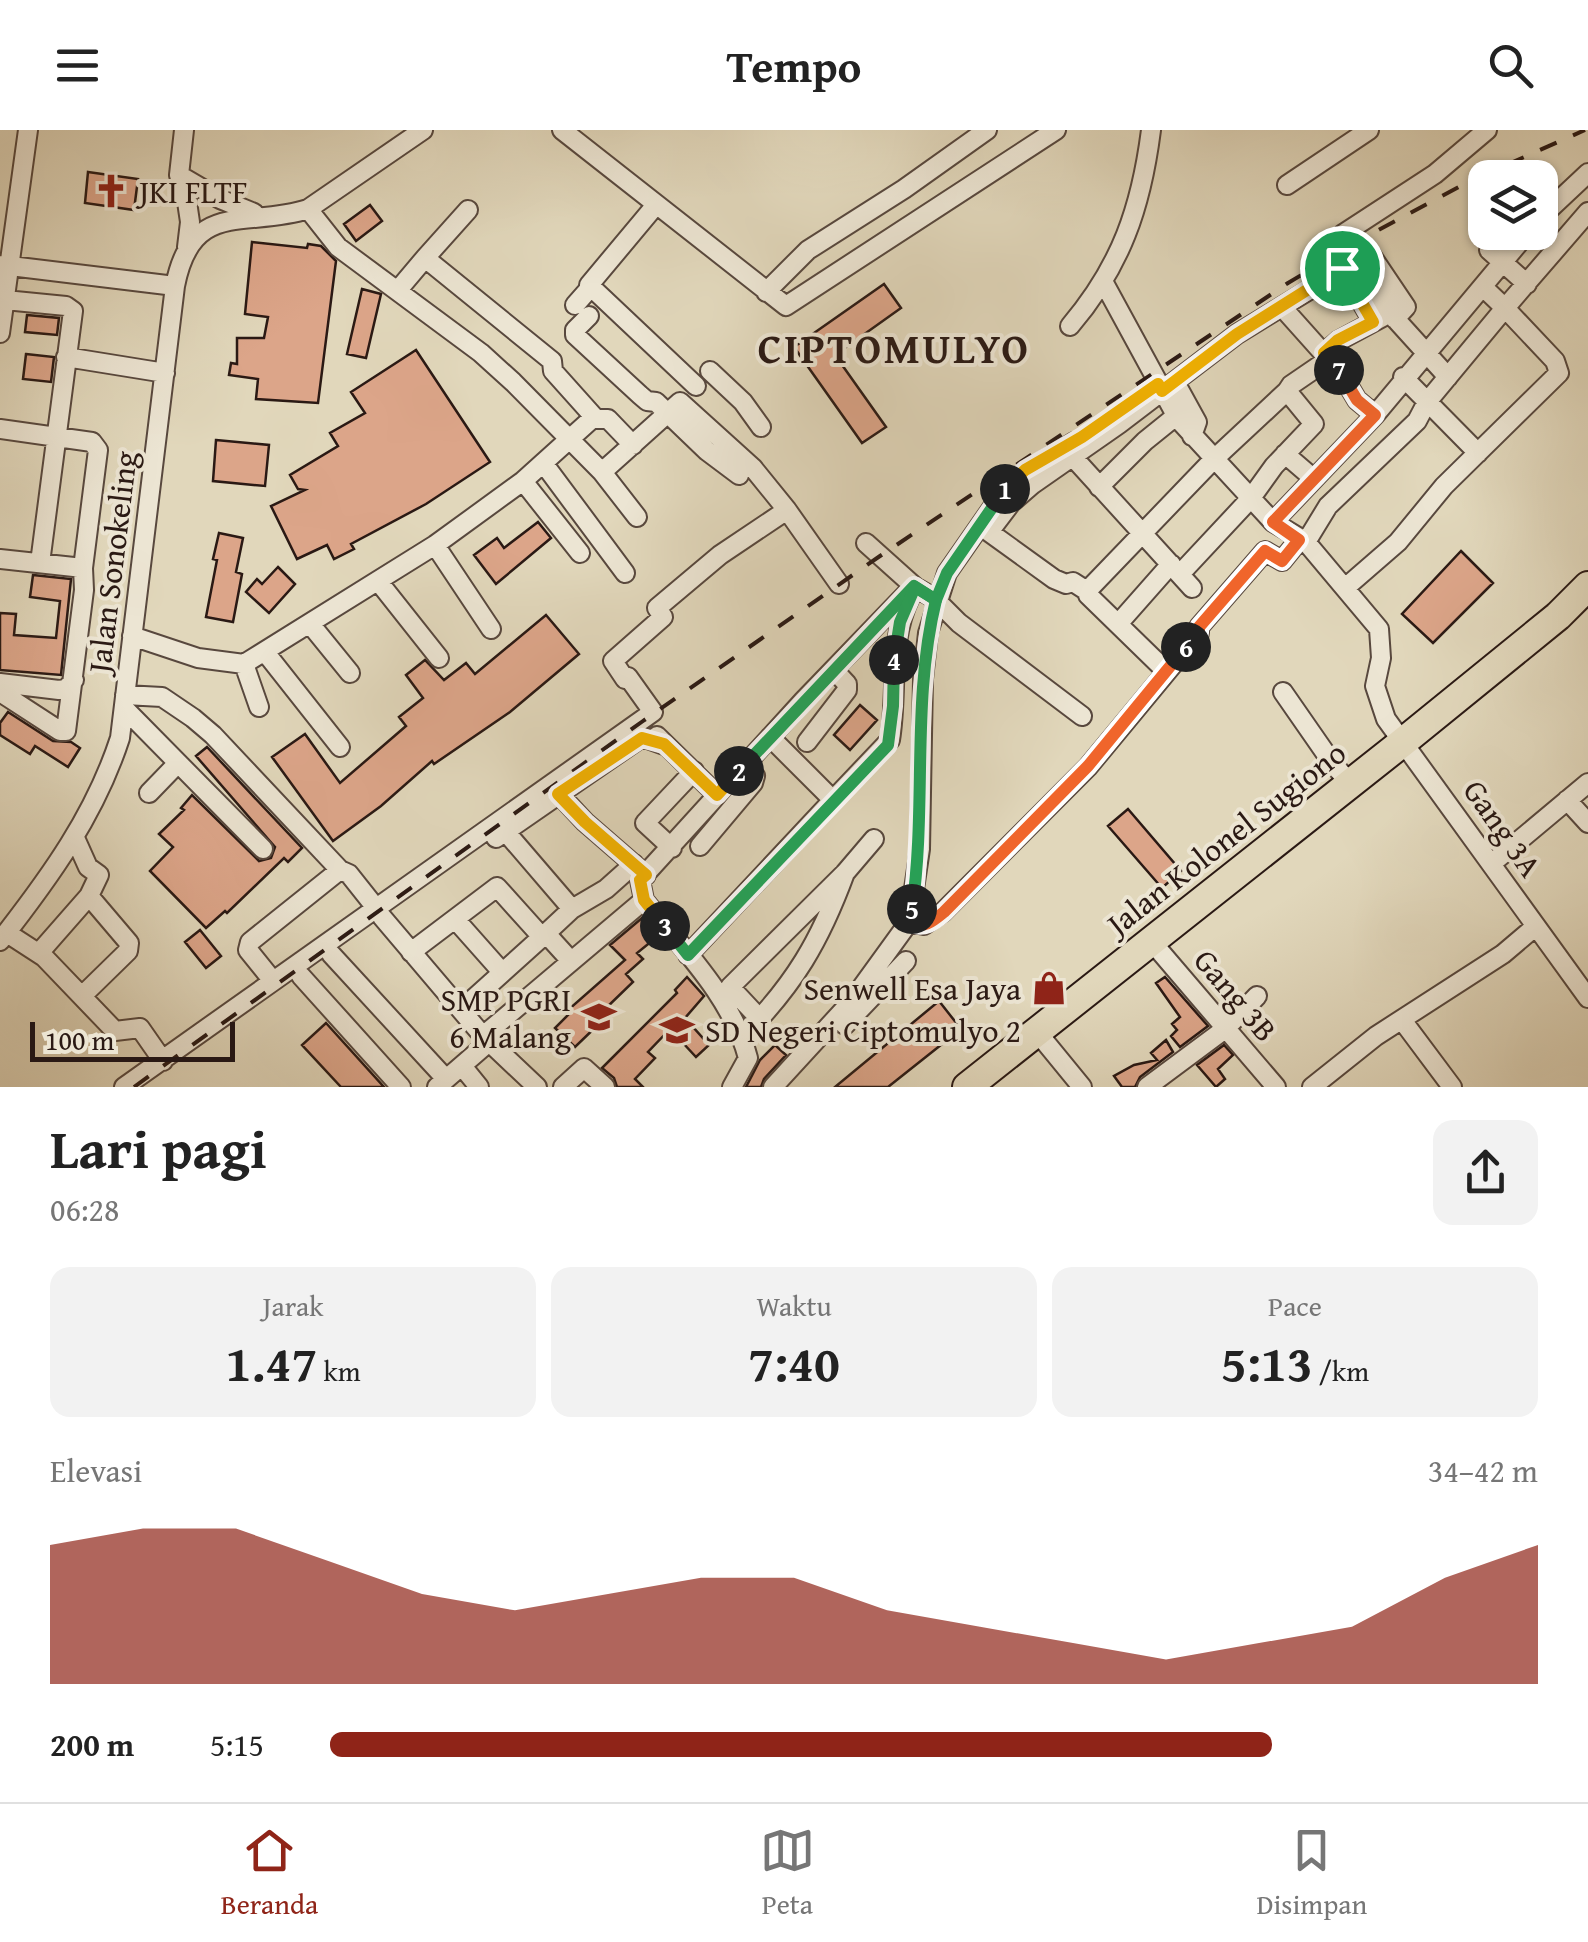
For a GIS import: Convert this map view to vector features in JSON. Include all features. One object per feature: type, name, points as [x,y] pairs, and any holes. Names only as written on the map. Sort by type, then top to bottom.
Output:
[{"type":"highway","name":"Jalan Kolonel Sugiono","points":[[1526,640],[1548,603],[1588,562]]},
{"type":"highway","name":"Jalan Kolonel Sugiono","points":[[966,1087],[1404,742],[1558,616],[1588,586]]},
{"type":"street","points":[[0,332],[6,300],[5,265],[28,130]]},
{"type":"street","points":[[184,130],[179,175],[190,222],[187,247]]},
{"type":"street","points":[[187,247],[216,225],[308,208],[422,130]]},
{"type":"street","points":[[562,130],[786,306],[1056,130]]},
{"type":"street","points":[[766,292],[808,250],[987,130]]},
{"type":"street","points":[[1070,326],[1104,283],[1136,213],[1150,130]]},
{"type":"street","points":[[1287,185],[1369,130]]},
{"type":"street","points":[[1343,234],[1435,174],[1487,130]]},
{"type":"street","points":[[1558,202],[1588,174]]},
{"type":"street","points":[[179,175],[235,206],[261,214]]},
{"type":"street","points":[[655,206],[590,282],[576,335],[647,401],[656,402],[738,475]]},
{"type":"street","points":[[308,208],[338,247],[480,353],[602,472],[638,517]]},
{"type":"street","points":[[398,290],[468,210]]},
{"type":"street","points":[[1558,245],[1588,212]]},
{"type":"street","name":"Jalan Sonokeling","points":[[2,936],[28,908],[75,838],[110,768],[120,738],[175,286],[187,247]]},
{"type":"street","points":[[1489,250],[1527,284]]},
{"type":"street","points":[[1273,522],[1375,415],[1403,377],[1514,250]]},
{"type":"street","points":[[909,922],[924,925],[944,912],[1088,766],[1265,551],[1282,561],[1328,506],[1417,421],[1427,402],[1553,250]]},
{"type":"street","points":[[1088,590],[1213,460],[1327,356],[1338,340],[1406,307],[1370,254]]},
{"type":"street","points":[[425,258],[552,362],[553,371],[594,417],[608,419],[633,446]]},
{"type":"street","points":[[1088,590],[1054,579],[989,532],[1011,504],[1165,386],[1237,334],[1342,268],[1355,262],[1386,318],[1448,377]]},
{"type":"street","points":[[5,265],[175,286]]},
{"type":"street","points":[[1104,283],[1165,386],[1198,422],[1192,436]]},
{"type":"street","points":[[590,288],[696,386]]},
{"type":"street","points":[[1345,588],[1398,542],[1424,508],[1559,372],[1556,361],[1484,288]]},
{"type":"street","points":[[6,300],[70,307],[73,311],[40,563]]},
{"type":"street","points":[[1282,307],[1327,356],[1357,400],[1375,415]]},
{"type":"street","points":[[66,357],[165,373]]},
{"type":"street","points":[[710,371],[761,427]]},
{"type":"street","points":[[1403,377],[1478,452]]},
{"type":"street","points":[[778,1081],[850,1002],[909,922],[920,849],[923,679],[936,600],[947,573],[1012,482],[1165,386]]},
{"type":"street","name":"Gang 3A","points":[[1165,386],[1176,416],[1213,460],[1273,522],[1302,541],[1381,632],[1375,686],[1378,702],[1588,998]]},
{"type":"street","points":[[1287,391],[1314,424],[1342,448]]},
{"type":"street","points":[[602,472],[680,402],[752,468],[839,584]]},
{"type":"street","points":[[1099,487],[1176,416]]},
{"type":"street","points":[[132,636],[216,662],[244,664],[435,545],[523,482],[594,417]]},
{"type":"street","points":[[1118,624],[1181,575],[1314,424]]},
{"type":"street","points":[[0,429],[92,442],[98,450],[74,680],[64,732],[0,692]]},
{"type":"street","points":[[1285,454],[1314,480]]},
{"type":"street","points":[[1072,456],[1181,575]]},
{"type":"street","points":[[544,464],[625,573]]},
{"type":"street","points":[[523,482],[580,553]]},
{"type":"street","points":[[124,1087],[156,1078],[301,976],[379,912],[653,712],[613,661],[663,617],[657,608],[720,555],[786,510]]},
{"type":"street","points":[[866,543],[994,651],[1082,716]]},
{"type":"street","points":[[435,545],[491,629]]},
{"type":"street","points":[[0,559],[84,568]]},
{"type":"street","points":[[378,581],[439,658]]},
{"type":"street","points":[[461,1010],[572,909],[672,848],[742,766],[915,587]]},
{"type":"street","points":[[688,955],[890,740],[893,664],[900,622],[915,587]]},
{"type":"street","points":[[1088,590],[1088,595],[1166,670]]},
{"type":"street","points":[[311,624],[350,673]]},
{"type":"street","points":[[264,652],[340,746]]},
{"type":"street","points":[[244,664],[259,707]]},
{"type":"street","points":[[806,742],[847,690],[834,670]]},
{"type":"street","points":[[0,683],[60,690],[74,680]]},
{"type":"street","points":[[1284,692],[1351,784]]},
{"type":"street","points":[[125,702],[162,697],[213,735],[340,870],[349,874],[486,1039],[537,1087]]},
{"type":"street","points":[[125,702],[178,763],[263,849]]},
{"type":"street","points":[[642,720],[717,795]]},
{"type":"street","points":[[770,737],[833,800]]},
{"type":"street","points":[[156,1078],[273,982],[642,738],[664,744]]},
{"type":"street","points":[[149,793],[178,763]]},
{"type":"street","points":[[700,846],[753,784],[755,776],[742,766]]},
{"type":"street","points":[[672,848],[645,823],[694,770]]},
{"type":"street","points":[[1490,864],[1588,783]]},
{"type":"street","points":[[558,794],[640,869],[644,900],[729,1009],[748,1058],[732,1087]]},
{"type":"street","points":[[1567,800],[1588,823]]},
{"type":"street","points":[[505,831],[572,909]]},
{"type":"street","points":[[39,954],[88,896],[100,875],[88,867],[75,838]]},
{"type":"street","points":[[760,1019],[730,988],[874,839]]},
{"type":"street","points":[[273,982],[248,950],[250,942],[340,870]]},
{"type":"street","points":[[742,1036],[807,961],[845,873]]},
{"type":"street","points":[[411,952],[497,887],[571,962]]},
{"type":"street","points":[[83,995],[128,951],[128,943],[88,896]]},
{"type":"street","points":[[331,954],[441,1083],[644,900]]},
{"type":"street","points":[[455,920],[502,972]]},
{"type":"street","points":[[1312,1087],[1376,1036],[1503,954],[1536,926]]},
{"type":"street","points":[[2,936],[39,954],[115,1031],[140,1028],[156,1078]]},
{"type":"street","name":"Gang 3B","points":[[1152,942],[1276,1087]]},
{"type":"street","points":[[778,1081],[839,1031],[906,962]]},
{"type":"street","points":[[301,976],[401,1087]]},
{"type":"street","points":[[1148,1087],[1225,1029],[1257,996]]},
{"type":"street","points":[[1402,1020],[1452,1087]]},
{"type":"street","points":[[1037,1032],[1082,1087]]},
{"type":"street","points":[[462,1066],[479,1087]]},
{"type":"street","points":[[563,1087],[584,1068],[605,1087]]},
{"type":"building","name":"JKI FLTF","points":[[88,172],[138,179],[134,210],[85,203]]},
{"type":"building","points":[[370,205],[382,221],[356,241],[344,224]]},
{"type":"building","points":[[252,242],[321,246],[336,261],[318,403],[256,399],[258,379],[229,375],[231,363],[237,364],[237,338],[264,338],[268,317],[245,314]]},
{"type":"building","points":[[884,284],[901,308],[835,355],[886,427],[862,443],[794,347]]},
{"type":"building","points":[[362,289],[381,294],[366,358],[347,354]]},
{"type":"building","points":[[27,315],[59,318],[57,335],[25,332]]},
{"type":"building","points":[[416,350],[490,462],[426,504],[351,544],[354,549],[334,559],[327,545],[297,559],[271,506],[305,490],[298,489],[290,475],[338,446],[330,433],[365,413],[351,392]]},
{"type":"building","points":[[26,354],[54,357],[51,382],[23,379]]},
{"type":"building","points":[[216,440],[269,445],[265,486],[213,481]]},
{"type":"building","points":[[538,522],[551,538],[496,584],[474,555],[497,538],[504,548]]},
{"type":"building","points":[[219,533],[243,538],[236,572],[242,574],[233,622],[206,617]]},
{"type":"building","points":[[1461,551],[1493,583],[1433,643],[1402,614]]},
{"type":"building","points":[[278,567],[295,584],[269,613],[246,592],[257,579],[262,584]]},
{"type":"building","points":[[33,575],[71,579],[61,675],[0,670],[0,613],[16,614],[14,635],[56,638],[60,601],[30,597]]},
{"type":"building","points":[[546,615],[579,654],[510,712],[434,764],[432,761],[333,841],[272,757],[305,734],[340,783],[406,726],[399,717],[423,698],[406,675],[425,660],[444,680],[466,663],[475,674]]},
{"type":"building","points":[[860,705],[877,720],[850,750],[834,735]]},
{"type":"building","points":[[8,712],[53,741],[71,742],[80,748],[68,767],[35,746],[30,754],[0,735],[0,723]]},
{"type":"building","points":[[207,747],[302,848],[288,862],[284,858],[206,928],[150,871],[173,847],[159,834],[184,810],[181,808],[192,795],[259,861],[271,858],[275,847],[196,756]]},
{"type":"building","points":[[1128,809],[1181,871],[1162,888],[1108,826]]},
{"type":"building","points":[[642,918],[658,936],[637,953],[643,959],[626,974],[633,982],[603,1011],[605,1018],[575,1047],[555,1028],[571,1012],[568,1010],[625,960],[610,945]]},
{"type":"building","points":[[200,930],[221,956],[206,968],[185,942]]},
{"type":"building","points":[[687,977],[704,996],[685,1018],[709,1045],[696,1057],[670,1029],[648,1052],[655,1058],[635,1079],[643,1087],[617,1087],[614,1078],[602,1068],[677,993],[675,990]]},
{"type":"building","points":[[1165,977],[1208,1026],[1180,1047],[1171,1036],[1177,1030],[1172,1024],[1180,1017],[1156,983]]},
{"type":"building","points":[[939,1001],[961,1029],[888,1087],[835,1087]]},
{"type":"building","points":[[326,1023],[384,1087],[341,1087],[302,1045]]},
{"type":"building","points":[[1166,1040],[1173,1052],[1140,1077],[1135,1087],[1122,1087],[1114,1076],[1134,1065],[1157,1060],[1151,1053]]},
{"type":"building","points":[[775,1045],[786,1055],[761,1087],[746,1087],[760,1060]]},
{"type":"building","points":[[1224,1045],[1233,1055],[1218,1069],[1225,1079],[1216,1087],[1197,1065]]},
{"type":"railway","points":[[134,1087],[643,721],[880,556],[1288,283],[1470,181],[1585,130]]},
{"type":"place","name":"JKI FLTF","points":[[111,191]]},
{"type":"place","name":"Senwell Esa Jaya","points":[[1049,988]]},
{"type":"place","name":"SMP PGRI 6 Malang","points":[[599,1017]]},
{"type":"place","name":"SD Negeri Ciptomulyo 2","points":[[677,1030]]},
{"type":"district","name":"CIPTOMULYO","points":[[894,347]]},
{"type":"route","points":[[1342,268],[1237,334],[1162,391],[1158,384],[1082,437],[1025,470],[978,526],[947,573],[936,600],[928,594],[914,586],[717,795],[664,744],[648,738],[642,738],[558,794],[646,875],[640,880],[644,900],[688,955],[888,745],[900,622],[915,587],[936,600],[923,679],[920,849],[909,922],[924,925],[944,912],[1088,766],[1265,551],[1282,561],[1299,540],[1273,522],[1375,415],[1357,400],[1324,353],[1338,340],[1373,322],[1342,268]]}]
